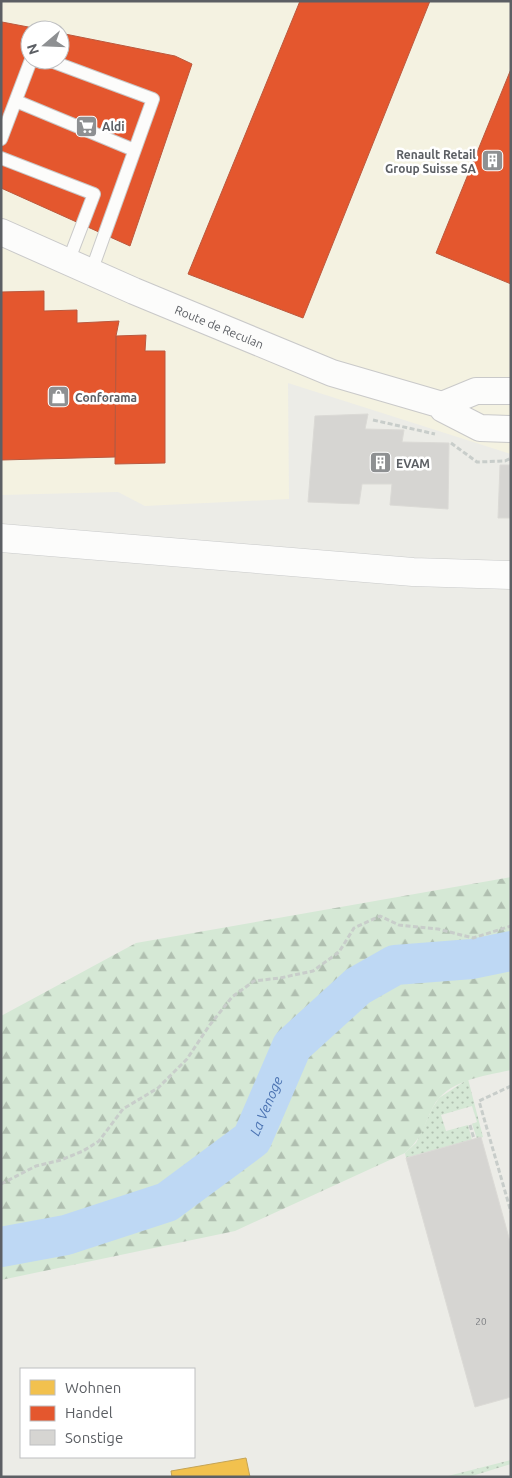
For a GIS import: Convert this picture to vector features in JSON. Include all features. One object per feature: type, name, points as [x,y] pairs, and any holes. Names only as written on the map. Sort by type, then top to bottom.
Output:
[{"type":"main road","points":[[1,538],[413,572],[511,575]]},
{"type":"street","name":"Route de Reculan","points":[[1,232],[332,373],[442,405],[443,408],[480,428],[511,429]]},
{"type":"street","points":[[442,405],[476,391],[511,391]]},
{"type":"lane","points":[[70,68],[153,99],[134,150],[80,267]]},
{"type":"lane","points":[[1,139],[27,70]]},
{"type":"lane","points":[[16,101],[134,150]]},
{"type":"lane","points":[[1,158],[94,194],[80,267]]},
{"type":"path","points":[[373,420],[441,435]]},
{"type":"path","points":[[448,441],[478,462],[505,461],[511,458]]},
{"type":"path","points":[[1,1184],[36,1166],[60,1160],[83,1151],[99,1141],[123,1109],[158,1088],[188,1059],[209,1026],[232,997],[254,981],[313,971],[339,952],[354,928],[380,916],[399,925],[438,929],[473,938],[511,926]]},
{"type":"path","points":[[511,1086],[479,1101],[511,1212]]},
{"type":"path","points":[[470,1125],[474,1139]]},
{"type":"shaded area","points":[[1,1],[511,1],[511,454],[288,383],[289,499],[145,506],[118,492],[1,495]]},
{"type":"green space","points":[[511,877],[511,1070],[478,1077],[447,1091],[439,1098],[419,1137],[405,1153],[235,1231],[1,1280],[1,1016],[136,943]]},
{"type":"green space","points":[[468,1079],[483,1137],[477,1139],[472,1124],[477,1122],[472,1106],[441,1115],[446,1131],[468,1125],[472,1140],[406,1158],[405,1153],[416,1143],[439,1098]]},
{"type":"green space","points":[[511,1460],[511,1464],[469,1477],[444,1477]]},
{"type":"building: Wohnen","points":[[246,1458],[250,1477],[172,1477],[171,1471]]},
{"type":"building: Handel","points":[[300,1],[430,1],[303,318],[188,274]]},
{"type":"building: Handel","name":"Aldi","points":[[2,22],[20,25],[20,70],[70,70],[70,35],[175,56],[192,64],[130,246],[1,188]]},
{"type":"building: Handel","name":"Renault Retail Group Suisse SA","points":[[511,69],[511,284],[436,253]]},
{"type":"building: Handel","name":"Conforama","points":[[44,291],[44,311],[77,310],[77,323],[119,321],[116,336],[115,457],[1,460],[1,292]]},
{"type":"building: Handel","points":[[146,335],[145,351],[165,351],[165,463],[115,464],[116,336]]},
{"type":"building: Sonstige","name":"EVAM","points":[[368,414],[365,429],[404,430],[402,442],[449,443],[448,509],[390,505],[392,484],[362,484],[359,504],[308,502],[315,416]]},
{"type":"building: Sonstige","points":[[500,465],[511,465],[511,518],[498,518]]},
{"type":"building: Sonstige","points":[[481,1137],[511,1245],[511,1397],[475,1407],[406,1158]]},
{"type":"waterway","name":"La Venoge","points":[[1,1247],[66,1235],[167,1202],[252,1139],[292,1046],[358,986],[395,965],[472,959],[511,951]]},
{"type":"place","name":"Aldi","points":[[86,126]]},
{"type":"place","name":"Renault Retail Group Suisse SA","points":[[492,161]]},
{"type":"place","name":"Conforama","points":[[59,397]]},
{"type":"place","name":"EVAM","points":[[380,463]]}]
